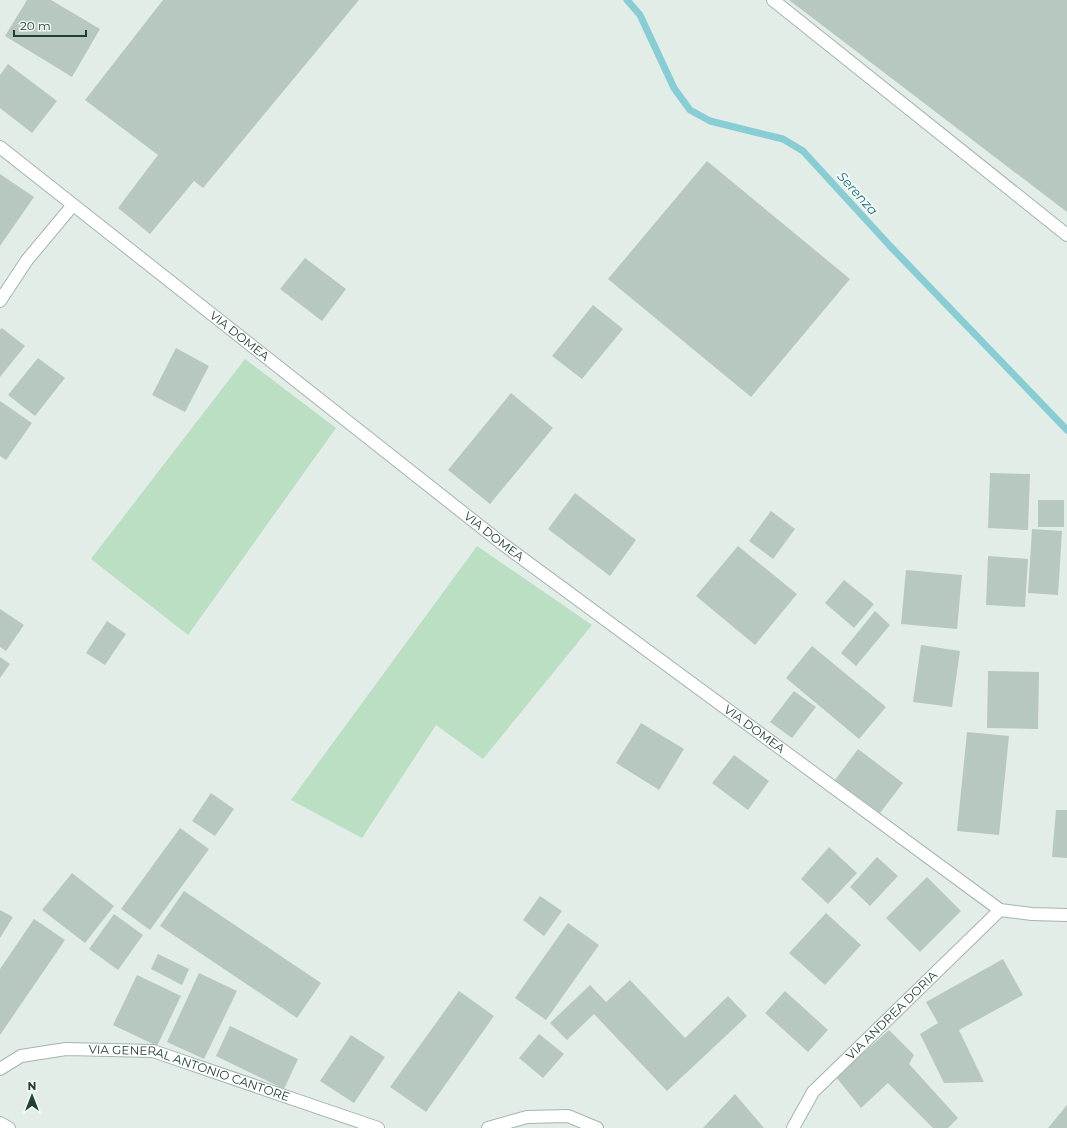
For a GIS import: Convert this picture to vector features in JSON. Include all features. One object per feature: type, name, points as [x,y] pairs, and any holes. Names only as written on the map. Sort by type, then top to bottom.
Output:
[{"type":"street","points":[[773,0],[1067,235]]},
{"type":"street","name":"VIA DOMEA","points":[[0,147],[504,545],[1000,910]]},
{"type":"street","points":[[0,301],[27,260],[73,205]]},
{"type":"street","points":[[1000,910],[1067,916]]},
{"type":"street","name":"VIA ANDREA DORIA","points":[[792,1128],[813,1092],[1000,910]]},
{"type":"street","name":"VIA GENERAL ANTONIO CANTORE","points":[[0,1069],[21,1056],[66,1049],[153,1051],[378,1128]]},
{"type":"street","points":[[488,1128],[527,1117],[568,1116],[598,1128]]},
{"type":"street","points":[[0,1123],[9,1128]]},
{"type":"green space","points":[[245,359],[336,428],[188,635],[91,559]]},
{"type":"green space","points":[[477,546],[592,625],[483,759],[436,725],[362,838],[291,800]]},
{"type":"building","points":[[27,0],[51,0],[100,29],[72,77],[5,36]]},
{"type":"building","points":[[163,0],[359,0],[203,188],[194,181],[150,234],[118,208],[158,155],[85,100]]},
{"type":"building","points":[[789,0],[1067,0],[1067,212]]},
{"type":"building","points":[[8,64],[57,101],[32,133],[0,108],[0,75]]},
{"type":"building","points":[[707,161],[850,279],[751,397],[608,279]]},
{"type":"building","points":[[0,174],[34,197],[0,246]]},
{"type":"building","points":[[305,258],[346,289],[322,321],[280,289]]},
{"type":"building","points":[[593,305],[623,329],[582,379],[552,356]]},
{"type":"building","points":[[2,328],[25,346],[0,377],[0,330]]},
{"type":"building","points":[[176,348],[209,366],[185,412],[152,395]]},
{"type":"building","points":[[38,358],[65,378],[35,416],[8,395]]},
{"type":"building","points":[[511,393],[553,428],[490,504],[448,470]]},
{"type":"building","points":[[0,401],[32,423],[6,460],[0,456]]},
{"type":"building","points":[[990,473],[1030,474],[1028,530],[988,528]]},
{"type":"building","points":[[575,493],[636,540],[610,576],[548,529]]},
{"type":"building","points":[[1038,500],[1064,500],[1064,527],[1038,527]]},
{"type":"building","points":[[771,511],[795,529],[773,559],[749,541]]},
{"type":"building","points":[[1032,529],[1062,531],[1058,595],[1028,593]]},
{"type":"building","points":[[738,546],[797,594],[755,645],[696,596]]},
{"type":"building","points":[[988,556],[1028,559],[1025,607],[986,605]]},
{"type":"building","points":[[906,570],[962,575],[957,629],[901,624]]},
{"type":"building","points":[[844,580],[874,604],[854,628],[825,603]]},
{"type":"building","points":[[0,609],[24,625],[6,651],[0,647]]},
{"type":"building","points":[[875,611],[890,625],[856,666],[841,653]]},
{"type":"building","points":[[107,621],[126,634],[105,665],[86,653]]},
{"type":"building","points":[[921,645],[960,651],[952,707],[913,702]]},
{"type":"building","points":[[812,646],[886,707],[859,739],[786,678]]},
{"type":"building","points":[[0,657],[10,664],[0,678]]},
{"type":"building","points":[[988,671],[1039,672],[1038,729],[987,728]]},
{"type":"building","points":[[794,691],[816,707],[792,738],[770,722]]},
{"type":"building","points":[[641,723],[684,749],[659,790],[616,763]]},
{"type":"building","points":[[967,732],[1009,736],[999,835],[957,831]]},
{"type":"building","points":[[858,749],[903,783],[880,813],[835,780]]},
{"type":"building","points":[[734,755],[769,781],[748,810],[712,783]]},
{"type":"building","points":[[211,793],[234,809],[215,836],[192,821]]},
{"type":"building","points":[[1056,810],[1067,810],[1067,858],[1052,857]]},
{"type":"building","points":[[180,828],[209,849],[150,930],[121,909]]},
{"type":"building","points":[[829,847],[857,873],[828,904],[801,879]]},
{"type":"building","points":[[877,857],[898,876],[870,906],[850,887]]},
{"type":"building","points":[[72,873],[114,906],[85,943],[42,910]]},
{"type":"building","points":[[927,877],[961,911],[920,952],[886,918]]},
{"type":"building","points":[[184,891],[321,983],[297,1018],[160,926]]},
{"type":"building","points":[[540,896],[562,911],[544,936],[523,920]]},
{"type":"building","points":[[0,910],[13,917],[0,938]]},
{"type":"building","points":[[826,913],[861,945],[825,985],[789,953]]},
{"type":"building","points":[[114,914],[143,935],[118,970],[89,949]]},
{"type":"building","points":[[34,919],[65,940],[0,1035],[0,969]]},
{"type":"building","points":[[568,923],[599,945],[546,1020],[515,998]]},
{"type":"building","points":[[158,954],[189,969],[182,985],[151,969]]},
{"type":"building","points":[[1003,959],[1023,995],[959,1030],[984,1082],[944,1083],[920,1034],[938,1023],[926,1002]]},
{"type":"building","points":[[199,973],[237,991],[204,1059],[167,1042]]},
{"type":"building","points":[[137,975],[181,996],[157,1046],[113,1025]]},
{"type":"building","points":[[630,980],[685,1038],[728,996],[747,1016],[667,1091],[594,1014],[567,1040],[550,1023],[590,985],[606,1002]]},
{"type":"building","points":[[459,991],[494,1016],[426,1112],[390,1087]]},
{"type":"building","points":[[785,991],[828,1030],[808,1052],[765,1013]]},
{"type":"building","points":[[230,1026],[298,1059],[284,1089],[216,1056]]},
{"type":"building","points":[[889,1030],[914,1055],[909,1064],[958,1118],[948,1128],[933,1128],[888,1083],[861,1108],[836,1077]]},
{"type":"building","points":[[539,1034],[564,1054],[543,1078],[519,1058]]},
{"type":"building","points":[[351,1035],[385,1057],[354,1103],[320,1081]]},
{"type":"building","points":[[735,1094],[764,1128],[703,1128]]},
{"type":"building","points":[[1067,1105],[1067,1128],[1048,1128]]},
{"type":"waterway","name":"Serenza","points":[[627,0],[640,15],[674,88],[690,110],[710,121],[783,139],[803,151],[890,246],[1067,430]]}]
